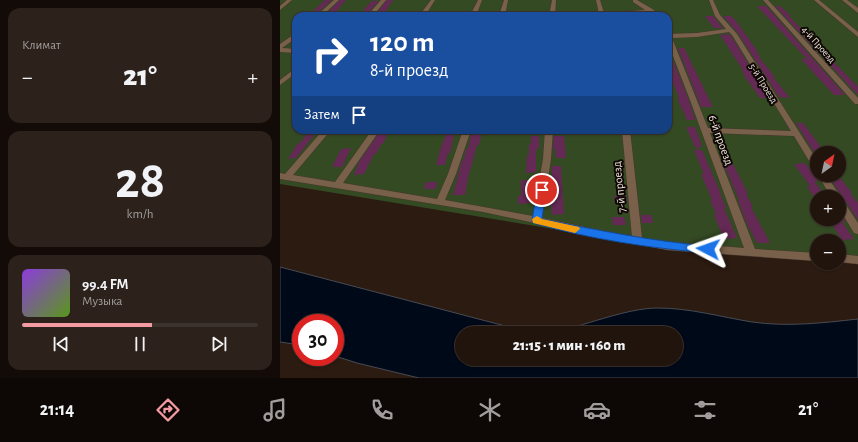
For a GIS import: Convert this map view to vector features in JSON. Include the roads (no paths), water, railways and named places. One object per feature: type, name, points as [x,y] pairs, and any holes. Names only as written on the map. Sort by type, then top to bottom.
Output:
[{"type":"street","points":[[280,8],[290,0]]},
{"type":"street","points":[[324,12],[337,0]]},
{"type":"street","points":[[374,12],[384,0]]},
{"type":"street","points":[[425,12],[433,0]]},
{"type":"street","points":[[475,12],[480,0]]},
{"type":"street","points":[[503,12],[506,0]]},
{"type":"street","points":[[552,12],[554,0]]},
{"type":"street","points":[[598,0],[601,12]]},
{"type":"street","points":[[635,0],[650,12]]},
{"type":"street","name":"5-й Проезд","points":[[711,0],[718,16],[734,34],[810,156]]},
{"type":"street","name":"4-й Проезд","points":[[765,0],[858,102]]},
{"type":"street","points":[[816,0],[858,34]]},
{"type":"street","points":[[844,0],[858,11]]},
{"type":"street","points":[[672,37],[697,35],[729,30]]},
{"type":"street","points":[[280,48],[292,38]]},
{"type":"street","name":"6-й проезд","points":[[672,47],[751,253]]},
{"type":"street","points":[[280,48],[292,50]]},
{"type":"street","points":[[280,83],[292,73]]},
{"type":"street","points":[[704,130],[796,134]]},
{"type":"street","points":[[283,176],[323,134]]},
{"type":"street","points":[[337,185],[373,134]]},
{"type":"street","points":[[440,202],[452,174],[466,134]]},
{"type":"street","points":[[537,221],[547,159],[549,134]]},
{"type":"street","name":"7-й проезд","points":[[626,134],[637,241]]},
{"type":"street","points":[[283,176],[440,202],[668,246],[810,257]]},
{"type":"street","points":[[846,212],[858,231]]},
{"type":"street","points":[[846,259],[858,260]]},
{"type":"water","points":[[280,267],[505,326],[455,326],[455,366],[683,366],[683,326],[579,326],[632,311],[670,308],[752,322],[779,324],[818,323],[858,319],[858,378],[419,378],[344,359],[344,314],[292,314],[292,344],[280,342]]}]
